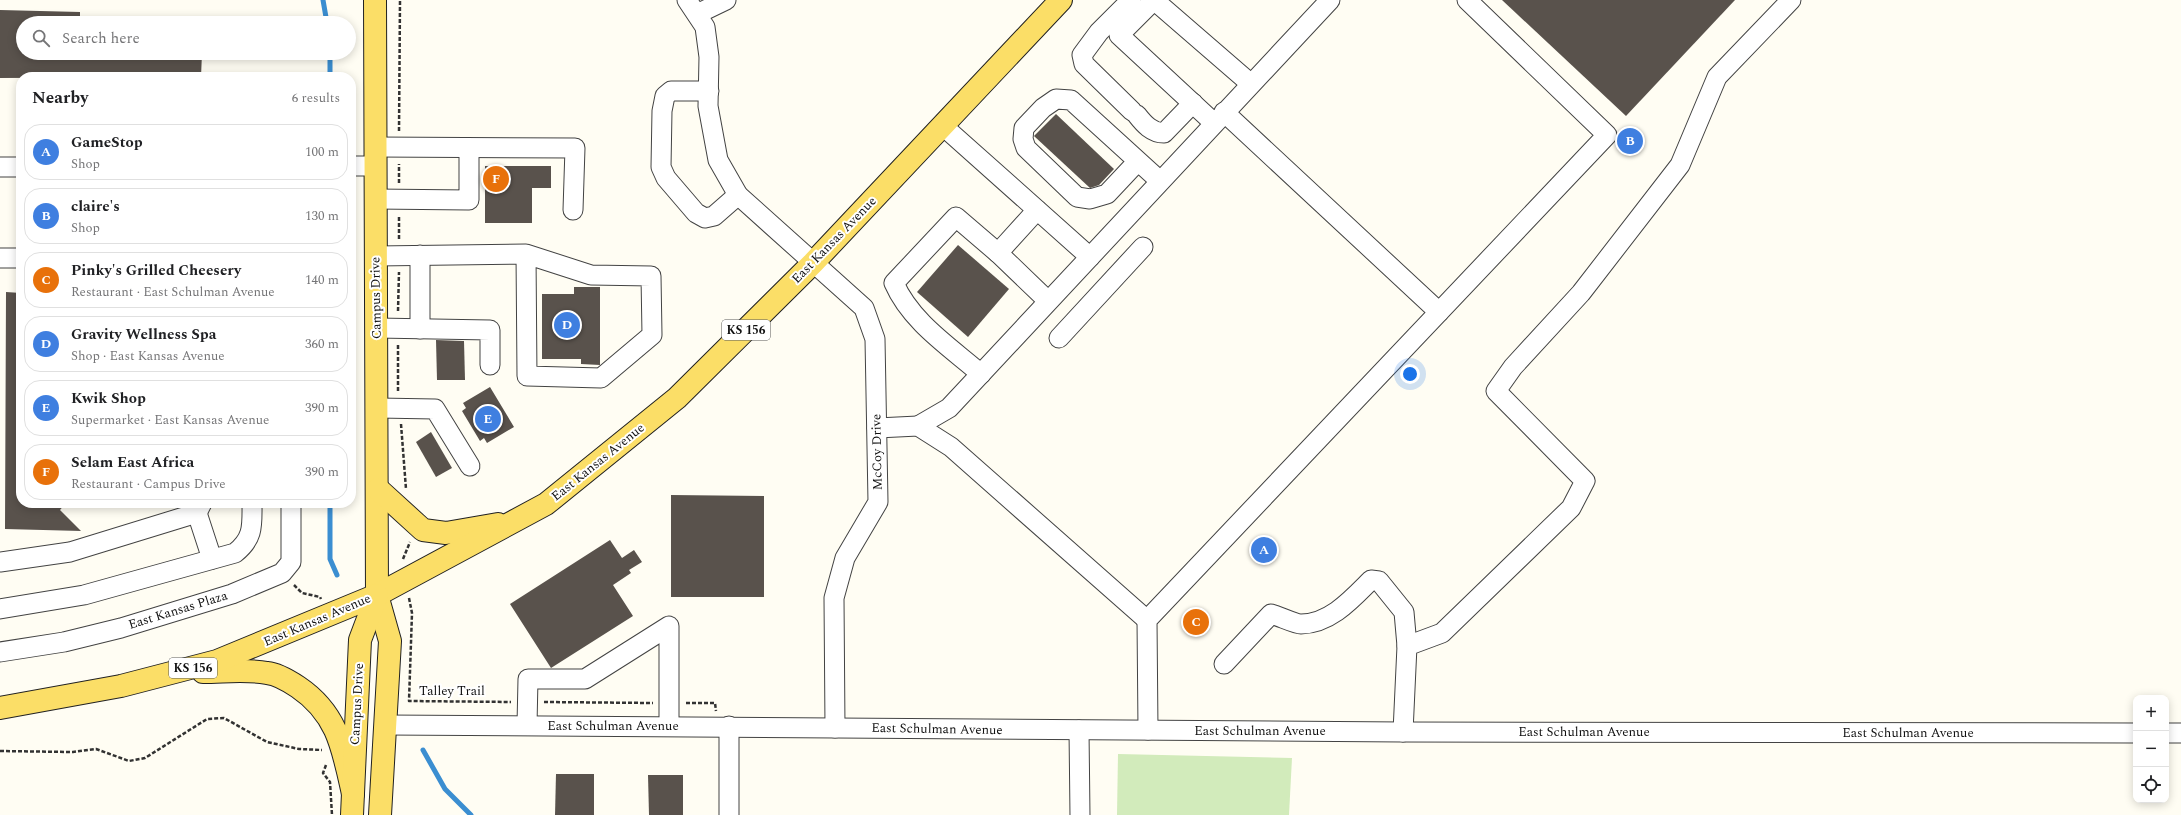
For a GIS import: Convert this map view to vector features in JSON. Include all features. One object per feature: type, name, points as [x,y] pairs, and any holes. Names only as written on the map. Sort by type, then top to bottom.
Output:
[{"type":"main road","name":"Campus Drive","points":[[375,0],[375,199],[378,408],[377,595],[390,641],[380,815]]},
{"type":"main road","name":"East Kansas Avenue","points":[[0,708],[121,686],[217,661],[377,595],[546,504],[678,398],[813,264],[1061,0]]},
{"type":"main road","points":[[378,489],[423,530],[446,533],[513,522]]},
{"type":"main road","name":"Campus Drive","points":[[353,804],[360,640],[377,595]]},
{"type":"main road","points":[[178,671],[268,673],[289,681],[311,696],[331,719],[344,752],[353,804]]},
{"type":"street","points":[[692,7],[726,0]]},
{"type":"street","points":[[1131,0],[1098,32],[1082,55],[1084,64],[1150,129],[1158,133],[1164,133],[1193,103]]},
{"type":"street","points":[[1251,84],[1154,0],[1119,35],[1193,103],[1219,118],[1438,312]]},
{"type":"street","points":[[877,428],[918,426],[949,408],[1330,0]]},
{"type":"street","points":[[1148,730],[1146,620],[1607,135],[1467,0]]},
{"type":"street","points":[[1407,646],[1442,633],[1571,508],[1585,481],[1496,391],[1513,367],[1581,293],[1680,165],[1717,77],[1791,0]]},
{"type":"street","name":"McCoy Drive","points":[[692,7],[705,27],[709,57],[708,106],[718,160],[738,195],[813,264],[864,308],[875,339],[878,502],[845,558],[834,598],[835,728]]},
{"type":"street","points":[[709,91],[671,91],[665,96],[662,111],[661,167],[666,178],[696,213],[705,218],[714,216],[738,195]]},
{"type":"street","points":[[1138,161],[1107,194],[1090,199],[1077,197],[1026,148],[1023,139],[1024,128],[1043,108],[1056,99],[1071,100],[1160,181]]},
{"type":"street","points":[[943,126],[1090,257]]},
{"type":"street","points":[[375,199],[469,200],[469,148]]},
{"type":"street","points":[[356,164],[375,157],[469,148],[575,148],[573,210]]},
{"type":"street","points":[[0,167],[16,167]]},
{"type":"street","points":[[998,254],[1037,210]]},
{"type":"street","points":[[981,374],[922,323],[901,298],[894,283],[956,217],[998,254],[1048,302]]},
{"type":"street","points":[[1059,338],[1143,247]]},
{"type":"street","points":[[376,256],[526,254],[591,275],[651,276],[652,335],[601,378],[527,376],[526,254]]},
{"type":"street","points":[[420,255],[420,329]]},
{"type":"street","points":[[0,258],[16,258]]},
{"type":"street","points":[[377,328],[490,330],[490,365]]},
{"type":"street","points":[[378,408],[435,408],[470,466]]},
{"type":"street","points":[[918,426],[951,447],[1146,620]]},
{"type":"street","points":[[0,562],[70,552],[199,508],[212,559]]},
{"type":"street","points":[[0,609],[84,595],[235,552],[244,545],[252,529],[252,508]]},
{"type":"street","points":[[282,573],[291,562],[291,508]]},
{"type":"street","name":"East Kansas Plaza","points":[[0,652],[64,642],[121,628],[232,594],[282,573]]},
{"type":"street","points":[[1224,664],[1271,614],[1299,624],[1312,622],[1334,613],[1351,601],[1371,580],[1379,581],[1404,612],[1407,646],[1403,732]]},
{"type":"street","points":[[527,725],[528,679],[585,679],[669,626],[669,726]]},
{"type":"street","name":"East Schulman Avenue","points":[[385,725],[729,726],[1403,732],[2133,733]]},
{"type":"street","points":[[729,726],[729,815]]},
{"type":"street","points":[[1079,730],[1080,815]]},
{"type":"street","points":[[2169,733],[2181,733]]},
{"type":"path","points":[[403,558],[412,539]]},
{"type":"path","points":[[282,573],[302,593],[320,597],[329,616]]},
{"type":"path","name":"Talley Trail","points":[[412,613],[409,701],[510,702]]},
{"type":"path","points":[[547,702],[645,703]]},
{"type":"path","points":[[0,751],[73,752],[96,749],[129,761],[145,758],[207,719],[224,718],[267,742],[299,749],[323,750]]},
{"type":"green space","points":[[1118,754],[1292,758],[1289,815],[1117,815]]},
{"type":"building","points":[[1502,0],[1735,0],[1626,116]]},
{"type":"building","points":[[0,10],[80,12],[80,16],[16,16],[16,60],[202,60],[201,72],[16,72],[16,78],[0,78]]},
{"type":"building","points":[[1056,114],[1114,169],[1099,185],[1090,188],[1034,136]]},
{"type":"building","points":[[485,166],[551,166],[551,188],[532,188],[532,223],[485,223]]},
{"type":"building","points":[[958,245],[1009,289],[968,337],[917,292]]},
{"type":"building","points":[[574,287],[600,287],[600,365],[581,364],[581,359],[542,359],[542,294],[574,294]]},
{"type":"building","points":[[6,292],[16,293],[16,508],[62,508],[60,510],[81,531],[5,529]]},
{"type":"building","points":[[436,340],[464,341],[465,380],[437,380]]},
{"type":"building","points":[[490,387],[514,427],[487,443],[484,438],[480,441],[462,411],[466,408],[463,403]]},
{"type":"building","points":[[431,432],[452,468],[436,477],[416,442]]},
{"type":"building","points":[[671,495],[764,496],[764,597],[671,597]]},
{"type":"building","points":[[610,540],[622,558],[634,550],[642,562],[629,570],[631,573],[613,585],[633,616],[551,668],[510,604]]},
{"type":"building","points":[[556,774],[594,774],[594,815],[555,815]]},
{"type":"building","points":[[648,775],[683,775],[683,815],[649,815]]},
{"type":"waterway","points":[[323,0],[326,16]]},
{"type":"waterway","points":[[330,60],[330,72]]},
{"type":"waterway","points":[[330,508],[330,559],[337,575]]},
{"type":"waterway","points":[[423,750],[445,789],[471,815]]},
{"type":"place","name":"claire's","points":[[1630,141]]},
{"type":"place","name":"Selam East Africa","points":[[496,179]]},
{"type":"place","name":"Gravity Wellness Spa","points":[[567,325]]},
{"type":"place","name":"Kwik Shop","points":[[488,419]]},
{"type":"place","name":"GameStop","points":[[1264,550]]},
{"type":"place","name":"Pinky's Grilled Cheesery","points":[[1196,622]]}]
